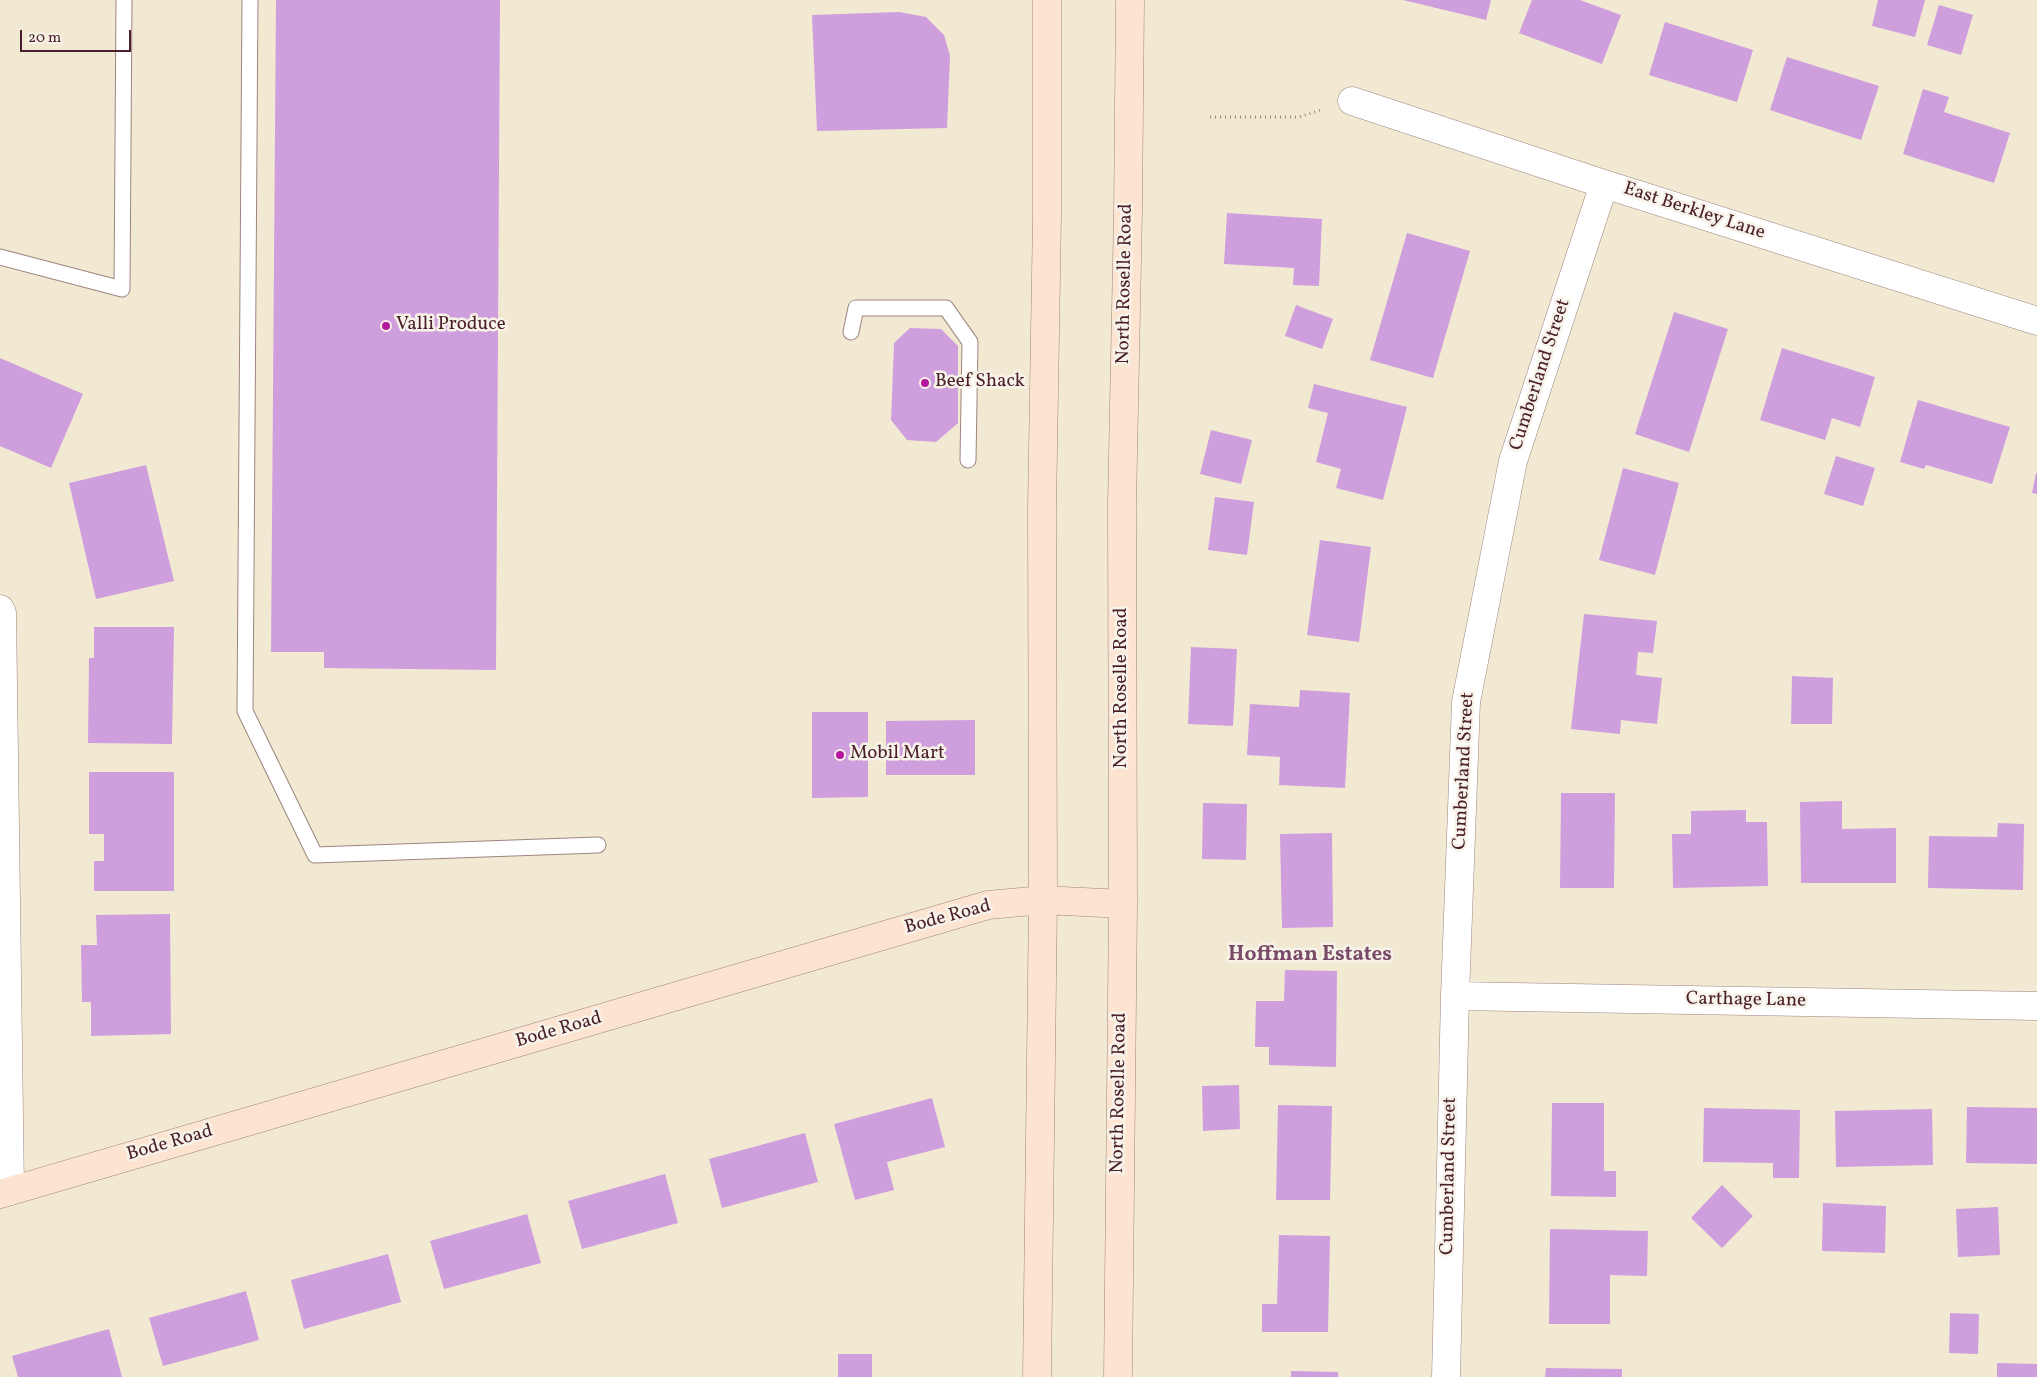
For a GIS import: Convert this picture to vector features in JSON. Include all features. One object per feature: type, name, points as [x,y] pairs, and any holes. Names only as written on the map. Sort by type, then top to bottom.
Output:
[{"type":"main road","points":[[1037,1377],[1043,900],[1042,508],[1047,217],[1047,0]]},
{"type":"main road","name":"North Roselle Road","points":[[1118,1377],[1120,1034],[1123,904],[1122,504],[1128,230],[1130,0]]},
{"type":"main road","name":"Bode Road","points":[[5,1192],[988,905],[1043,900],[1123,904]]},
{"type":"street","name":"East Berkley Lane","points":[[1352,101],[1604,184],[2037,321]]},
{"type":"street","name":"Cumberland Street","points":[[1446,1377],[1455,996],[1466,702],[1513,461],[1604,184]]},
{"type":"street","points":[[0,610],[2,613],[5,1192]]},
{"type":"street","name":"Carthage Lane","points":[[1455,996],[2037,1006]]},
{"type":"lane","points":[[0,257],[122,289],[124,0]]},
{"type":"lane","points":[[250,0],[245,711],[315,855],[598,845]]},
{"type":"lane","points":[[851,332],[856,308],[946,308],[970,342],[968,460]]},
{"type":"path","points":[[1210,117],[1299,117],[1352,101]]},
{"type":"building","name":"Valli Produce","points":[[276,0],[500,0],[496,670],[324,668],[324,652],[271,652]]},
{"type":"building","points":[[1403,0],[1491,0],[1486,20]]},
{"type":"building","points":[[1532,0],[1580,0],[1621,15],[1602,64],[1519,33]]},
{"type":"building","points":[[1878,0],[1925,0],[1915,37],[1872,26]]},
{"type":"building","points":[[1939,5],[1973,15],[1961,55],[1927,45]]},
{"type":"building","points":[[899,12],[926,17],[944,35],[950,56],[947,128],[817,131],[812,15]]},
{"type":"building","points":[[1665,22],[1753,50],[1737,102],[1649,75]]},
{"type":"building","points":[[1787,57],[1879,86],[1861,140],[1770,110]]},
{"type":"building","points":[[1923,89],[1949,97],[1944,112],[2010,133],[1994,183],[1903,154]]},
{"type":"building","points":[[1227,213],[1322,219],[1319,286],[1293,285],[1294,268],[1224,264]]},
{"type":"building","points":[[1407,233],[1470,251],[1433,378],[1370,360]]},
{"type":"building","points":[[1296,305],[1333,319],[1322,349],[1285,336]]},
{"type":"building","points":[[1674,312],[1728,329],[1689,452],[1635,434]]},
{"type":"building","name":"Beef Shack","points":[[910,328],[941,329],[958,346],[958,423],[936,442],[907,440],[891,420],[894,343]]},
{"type":"building","points":[[1782,348],[1875,377],[1860,427],[1832,418],[1825,440],[1760,420]]},
{"type":"building","points":[[0,358],[83,394],[51,468],[0,446]]},
{"type":"building","points":[[1314,384],[1407,407],[1383,500],[1336,488],[1341,469],[1316,462],[1328,413],[1308,408]]},
{"type":"building","points":[[1918,400],[2010,427],[1992,484],[1926,465],[1924,469],[1900,462]]},
{"type":"building","points":[[1211,430],[1252,440],[1241,484],[1200,474]]},
{"type":"building","points":[[1836,456],[1875,468],[1863,506],[1824,494]]},
{"type":"building","points":[[146,465],[174,581],[96,599],[69,483]]},
{"type":"building","points":[[1623,468],[1679,483],[1655,575],[1599,560]]},
{"type":"building","points":[[2037,473],[2037,494],[2032,493]]},
{"type":"building","points":[[1215,497],[1254,502],[1247,555],[1208,550]]},
{"type":"building","points":[[1320,540],[1371,547],[1359,642],[1307,635]]},
{"type":"building","points":[[1584,614],[1657,621],[1653,653],[1638,652],[1636,675],[1662,678],[1657,724],[1621,720],[1620,734],[1571,729]]},
{"type":"building","points":[[94,627],[174,627],[172,744],[88,743],[89,658],[94,658]]},
{"type":"building","points":[[1191,647],[1237,649],[1233,726],[1188,724]]},
{"type":"building","points":[[1792,676],[1833,678],[1832,724],[1791,724]]},
{"type":"building","points":[[1300,690],[1350,693],[1345,788],[1279,785],[1280,757],[1247,755],[1250,704],[1299,707]]},
{"type":"building","name":"Mobil Mart","points":[[812,712],[868,712],[868,797],[812,798]]},
{"type":"building","points":[[975,720],[975,775],[886,775],[886,721]]},
{"type":"building","points":[[89,772],[174,772],[174,891],[94,891],[94,861],[104,861],[104,834],[89,834]]},
{"type":"building","points":[[1561,793],[1615,793],[1614,888],[1560,888]]},
{"type":"building","points":[[1842,801],[1842,829],[1896,828],[1896,883],[1801,883],[1800,802]]},
{"type":"building","points":[[1203,803],[1247,804],[1246,860],[1202,859]]},
{"type":"building","points":[[1746,810],[1746,822],[1767,822],[1768,886],[1673,888],[1672,834],[1691,834],[1691,811]]},
{"type":"building","points":[[1998,823],[2024,824],[2023,890],[1928,888],[1929,836],[1997,837]]},
{"type":"building","points":[[1332,833],[1333,927],[1282,928],[1280,834]]},
{"type":"building","points":[[170,914],[171,1034],[91,1036],[91,1002],[82,1002],[81,945],[97,945],[96,915]]},
{"type":"building","points":[[1285,970],[1337,971],[1336,1067],[1269,1065],[1269,1047],[1255,1047],[1256,1001],[1284,1001]]},
{"type":"building","points":[[1239,1085],[1240,1129],[1203,1131],[1202,1086]]},
{"type":"building","points":[[932,1098],[945,1147],[887,1162],[894,1190],[855,1200],[834,1124]]},
{"type":"building","points":[[1552,1103],[1604,1103],[1604,1171],[1616,1171],[1616,1197],[1551,1196]]},
{"type":"building","points":[[1278,1105],[1332,1106],[1330,1200],[1276,1200]]},
{"type":"building","points":[[1967,1107],[2037,1108],[2037,1164],[1966,1163]]},
{"type":"building","points":[[1704,1108],[1800,1110],[1799,1178],[1773,1178],[1773,1163],[1703,1162]]},
{"type":"building","points":[[1932,1109],[1933,1165],[1836,1167],[1835,1111]]},
{"type":"building","points":[[805,1133],[818,1182],[722,1208],[709,1159]]},
{"type":"building","points":[[665,1174],[678,1223],[582,1249],[568,1201]]},
{"type":"building","points":[[1722,1185],[1753,1216],[1722,1248],[1691,1218]]},
{"type":"building","points":[[1823,1203],[1886,1206],[1885,1253],[1822,1251]]},
{"type":"building","points":[[1998,1207],[2000,1255],[1958,1257],[1956,1209]]},
{"type":"building","points":[[527,1214],[541,1263],[444,1289],[430,1241]]},
{"type":"building","points":[[1550,1229],[1648,1231],[1647,1276],[1610,1275],[1610,1324],[1549,1324]]},
{"type":"building","points":[[1279,1235],[1330,1236],[1328,1332],[1262,1332],[1262,1304],[1277,1304]]},
{"type":"building","points":[[388,1254],[401,1302],[304,1329],[291,1280]]},
{"type":"building","points":[[246,1291],[259,1340],[163,1366],[149,1318]]},
{"type":"building","points":[[1950,1313],[1979,1314],[1978,1354],[1949,1353]]},
{"type":"building","points":[[109,1329],[122,1377],[18,1377],[12,1356]]},
{"type":"building","points":[[838,1354],[872,1354],[872,1377],[838,1377]]},
{"type":"building","points":[[1997,1363],[2037,1364],[2037,1377],[1997,1377]]},
{"type":"building","points":[[1546,1368],[1622,1369],[1622,1377],[1545,1377]]},
{"type":"building","points":[[1291,1371],[1338,1372],[1338,1377],[1291,1377]]},
{"type":"place","name":"Valli Produce","points":[[386,326]]},
{"type":"place","name":"Beef Shack","points":[[925,383]]},
{"type":"place","name":"Mobil Mart","points":[[840,755]]},
{"type":"district","name":"Hoffman Estates","points":[[1310,956]]}]
